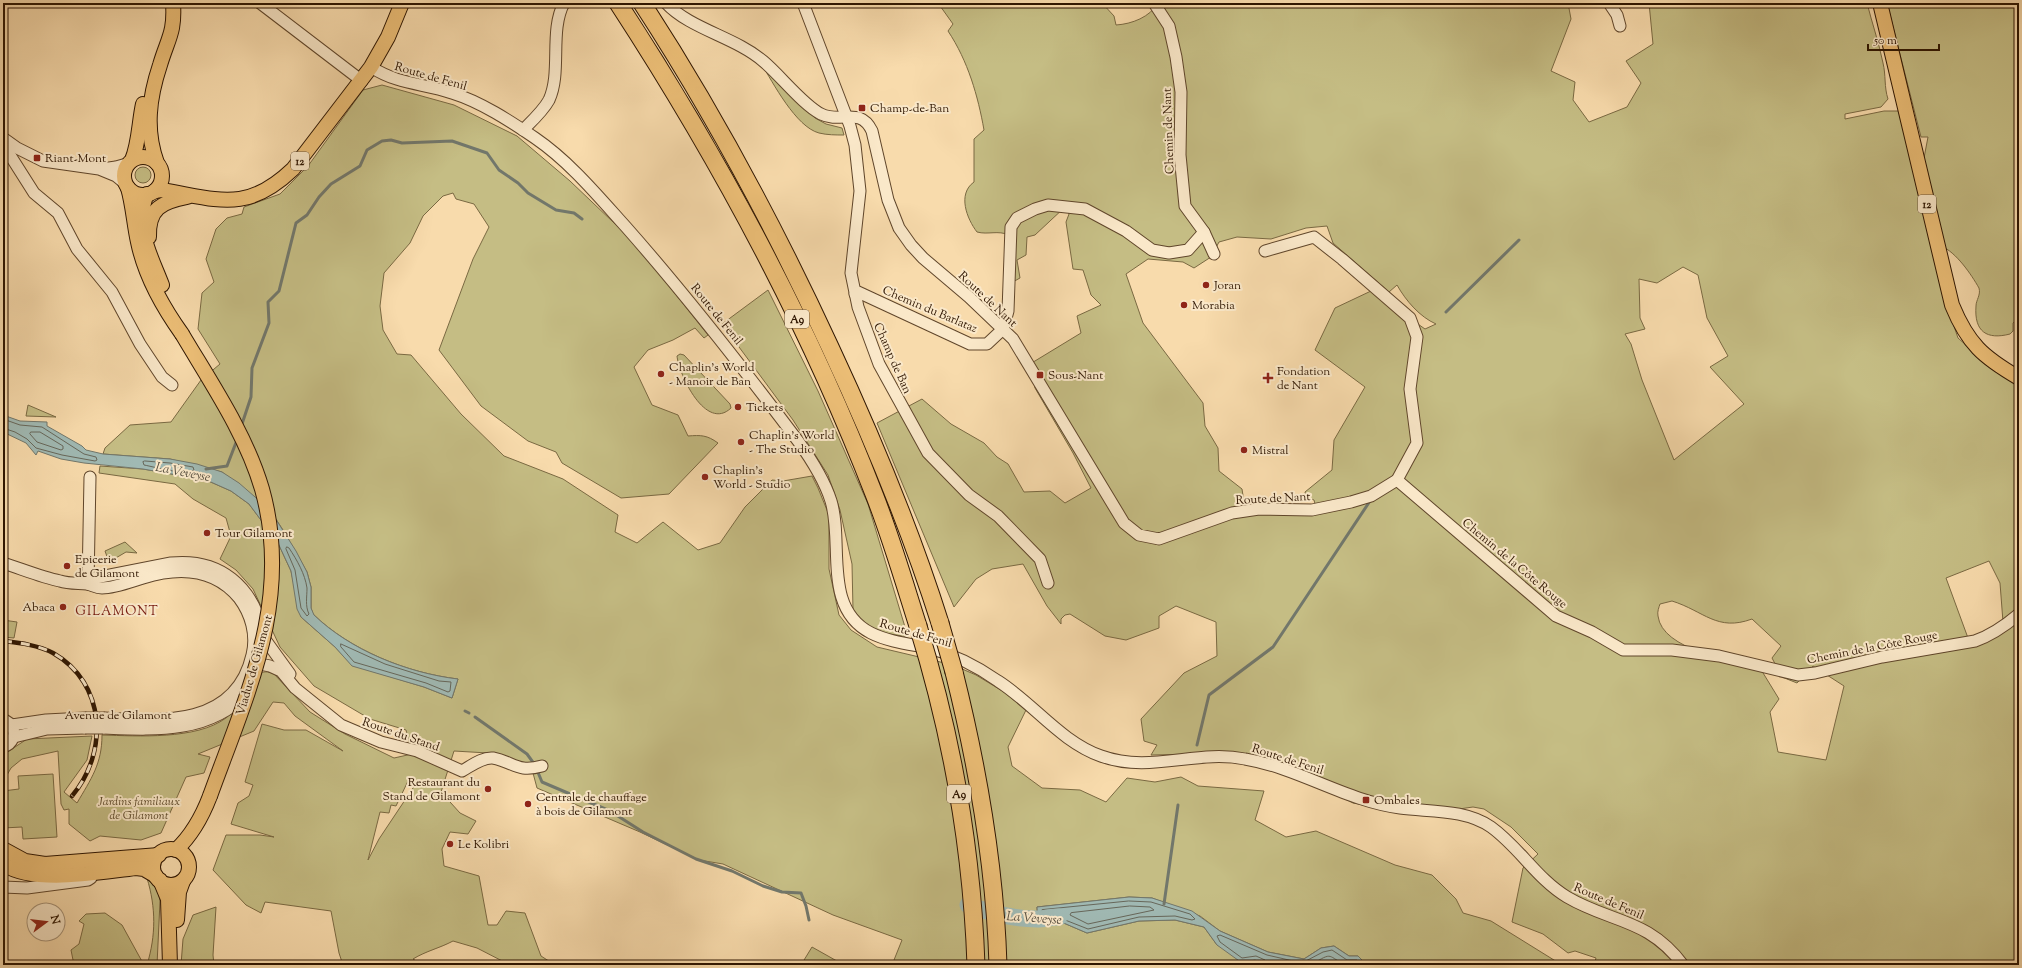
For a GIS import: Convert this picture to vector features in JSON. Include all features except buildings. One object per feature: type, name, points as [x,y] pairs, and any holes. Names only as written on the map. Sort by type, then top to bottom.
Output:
[{"type":"highway","name":"A9","points":[[618,3],[665,76],[720,170],[764,252],[808,342],[874,494],[918,626],[942,713],[958,789],[972,891],[976,965]]},
{"type":"highway","name":"A9","points":[[642,3],[710,114],[801,285],[862,416],[892,487],[920,562],[940,623],[966,720],[981,796],[991,875],[998,965]]},
{"type":"main road","points":[[128,186],[124,173],[136,150],[138,124],[147,85],[170,3]]},
{"type":"main road","name":"12","points":[[173,3],[174,25],[158,70],[149,115],[150,138],[159,166],[178,187],[193,197]]},
{"type":"main road","name":"12","points":[[128,186],[139,194],[161,190],[193,197],[224,200],[239,200],[256,196],[270,189],[294,169],[362,81],[388,37],[402,3]]},
{"type":"main road","name":"12","points":[[1880,3],[1952,305],[1960,326],[1970,341],[1985,356],[2019,378]]},
{"type":"main road","points":[[131,162],[145,157],[159,166],[161,181],[151,193]]},
{"type":"main road","name":"Viaduc de Gilamont","points":[[128,186],[138,243],[152,268]]},
{"type":"main road","name":"Viaduc de Gilamont","points":[[151,193],[143,206],[142,221],[152,268],[169,317],[182,334],[222,402],[247,449],[262,488],[268,513],[273,561],[270,609],[266,632],[250,686],[210,796],[200,819],[183,844],[176,850]]},
{"type":"main road","points":[[152,268],[149,230],[154,214],[166,202],[193,197]]},
{"type":"main road","name":"Viaduc de Gilamont","points":[[189,864],[190,855],[200,829],[200,819]]},
{"type":"main road","points":[[3,849],[17,858],[35,863],[140,868],[150,871],[158,878],[171,885],[183,881]]},
{"type":"main road","points":[[3,864],[12,870],[35,875],[60,875],[98,866],[159,855],[167,850],[176,850],[185,856],[189,864],[188,874],[183,881],[179,892],[174,943],[170,963]]},
{"type":"main road","points":[[159,855],[154,865],[158,878],[168,899],[170,963]]},
{"type":"street","points":[[260,3],[362,81]]},
{"type":"street","points":[[523,130],[546,105],[552,93],[559,16],[564,3]]},
{"type":"street","name":"Route de Nant","points":[[666,3],[690,20],[751,52],[762,60],[811,108],[822,115],[834,118],[860,117],[869,124],[872,130],[893,216],[911,245],[923,258],[1013,339],[1124,523],[1133,532],[1145,538],[1159,539],[1220,517],[1245,510],[1312,510],[1329,508],[1371,496],[1393,483]]},
{"type":"street","name":"Champ de Ban","points":[[803,3],[855,145],[860,191],[851,273],[862,322],[879,364],[928,453],[969,495],[998,516],[1040,559],[1048,583]]},
{"type":"street","name":"Chemin de Nant","points":[[1154,3],[1169,26],[1176,57],[1181,92],[1180,156],[1185,206],[1204,232],[1214,254]]},
{"type":"street","points":[[1610,3],[1617,14],[1620,26]]},
{"type":"street","name":"Route de Fenil","points":[[371,68],[397,81],[455,94],[480,105],[523,130],[552,151],[600,197],[714,330],[802,447],[822,478],[831,501],[837,529],[838,578],[842,598],[849,614],[863,629],[885,639],[932,649],[951,656],[998,680],[1067,737],[1084,749],[1101,756],[1124,763],[1142,764],[1218,756],[1241,758],[1264,763],[1369,800],[1400,808],[1440,811],[1475,819],[1491,828],[1548,883],[1564,895],[1580,904],[1633,924],[1651,934],[1675,955],[1683,965]]},
{"type":"street","points":[[5,140],[43,161],[99,170],[116,176],[128,186]]},
{"type":"street","points":[[5,140],[8,152],[34,193],[58,214],[77,249],[112,292],[140,344],[162,376],[172,385]]},
{"type":"street","points":[[99,170],[116,167],[131,162]]},
{"type":"street","points":[[1003,329],[1008,311],[1011,227],[1017,218],[1035,208],[1048,205],[1085,209],[1126,231],[1152,250],[1169,253],[1188,250],[1204,232]]},
{"type":"street","points":[[1265,251],[1314,237],[1342,259],[1410,318],[1416,337],[1410,389],[1417,443],[1393,483]]},
{"type":"street","name":"Chemin du Barlataz","points":[[855,294],[858,292],[970,344],[987,344],[1003,329]]},
{"type":"street","points":[[88,584],[90,477]]},
{"type":"street","name":"Chemin de la Côte Rouge","points":[[1393,483],[1556,616],[1592,632],[1623,650],[1672,650],[1718,656],[1775,671],[1809,674],[1882,657],[1975,641],[1985,638],[2006,625],[2019,614]]},
{"type":"street","name":"Avenue de Gilamont","points":[[88,584],[95,578],[171,563],[182,562],[210,567],[226,575],[243,589],[255,607],[264,638],[260,664],[253,684],[244,696],[212,718],[186,726],[164,729],[104,723]]},
{"type":"street","name":"Avenue de Gilamont","points":[[3,563],[62,582],[88,584],[103,588],[173,571],[193,571],[206,574],[222,582],[240,599],[253,628],[253,652],[249,668],[243,681],[223,702],[196,715],[163,720],[104,723],[46,720],[8,722]]},
{"type":"street","name":"Route du Stand","points":[[264,638],[304,695]]},
{"type":"street","name":"Route du Stand","points":[[260,664],[277,668],[295,688],[329,716],[347,728],[381,742],[417,751],[462,771],[482,760],[493,758],[519,768],[538,767]]},
{"type":"street","points":[[3,747],[9,744],[14,737],[8,722]]},
{"type":"street","name":"Avenue de Gilamont","points":[[14,737],[48,729],[85,723]]},
{"type":"street","points":[[3,887],[27,888],[88,880],[94,876],[98,866]]},
{"type":"green space","points":[[938,3],[1102,3],[1114,16],[1116,25],[1140,19],[1155,8],[1158,3],[1568,3],[1571,19],[1551,71],[1575,82],[1573,100],[1589,122],[1627,107],[1641,83],[1626,61],[1653,44],[1649,3],[1867,3],[1884,68],[1888,99],[1881,107],[1845,114],[1845,119],[1884,111],[1900,111],[1946,303],[1958,338],[1996,372],[2019,384],[2019,627],[2015,630],[2019,635],[2019,965],[1594,965],[1596,958],[1575,951],[1568,953],[1543,934],[1512,922],[1523,868],[1538,854],[1511,827],[1484,809],[1473,807],[1417,815],[1353,803],[1270,761],[1196,754],[1151,755],[1157,745],[1144,741],[1141,719],[1184,673],[1217,656],[1216,622],[1176,606],[1159,616],[1159,628],[1126,640],[1105,636],[1070,614],[1065,615],[1061,619],[1061,624],[1047,606],[1023,564],[992,569],[976,579],[954,607],[877,423],[922,399],[951,424],[984,443],[997,457],[1008,464],[1024,492],[1050,491],[1065,503],[1091,488],[1073,453],[1035,388],[1030,364],[1081,333],[1077,316],[1101,305],[1091,295],[1083,270],[1073,269],[1066,222],[1069,214],[1065,207],[1035,235],[1027,237],[1026,255],[1017,260],[1020,278],[1011,283],[1009,235],[1001,233],[977,232],[973,227],[967,214],[965,200],[969,187],[974,182],[974,139],[984,130],[979,104],[967,67],[948,31],[953,24]],"holes":[[[1327,226],[1333,243],[1389,292],[1397,285],[1414,308],[1424,317],[1436,324],[1425,329],[1371,291],[1335,308],[1315,350],[1365,387],[1334,440],[1332,470],[1305,492],[1306,497],[1314,500],[1316,508],[1247,507],[1244,502],[1242,489],[1219,471],[1218,448],[1205,426],[1203,403],[1143,323],[1126,274],[1148,259],[1183,262],[1194,268],[1211,257],[1219,242],[1237,237],[1271,239],[1306,228]],[[1683,267],[1698,275],[1707,318],[1728,356],[1710,367],[1744,404],[1674,460],[1642,380],[1631,344],[1625,334],[1645,329],[1640,318],[1639,279],[1657,283]],[[1989,561],[2000,583],[2003,622],[1983,636],[1968,638],[1946,578]],[[1672,601],[1720,622],[1740,622],[1752,619],[1781,646],[1772,658],[1782,677],[1797,683],[1813,666],[1844,686],[1826,760],[1778,752],[1770,712],[1779,699],[1760,668],[1717,657],[1685,646],[1662,628],[1658,616],[1660,604]]]},
{"type":"green space","points":[[1887,3],[2019,3],[2019,138],[2015,143],[2019,149],[2019,318],[2013,323],[2013,331],[2010,334],[2002,336],[1989,335],[1980,328],[1976,315],[1976,304],[1979,288],[1958,258],[1941,246],[1924,158],[1928,137],[1921,137]]},
{"type":"green space","points":[[761,63],[815,118],[826,124],[842,128],[844,135],[828,135],[810,129],[786,103]]},
{"type":"green space","name":"Jardins familiaux de Gilamont","points":[[382,85],[454,105],[517,136],[570,181],[634,242],[708,335],[704,338],[695,328],[673,340],[648,350],[634,367],[652,405],[678,415],[688,436],[704,436],[718,443],[669,494],[621,498],[562,463],[556,452],[528,441],[481,406],[439,350],[473,259],[489,227],[474,204],[456,199],[453,193],[443,196],[423,216],[410,243],[384,273],[380,306],[383,330],[397,354],[411,355],[461,414],[504,456],[563,479],[618,515],[615,532],[637,543],[663,522],[698,550],[720,543],[745,507],[772,480],[783,481],[812,476],[829,515],[829,569],[839,615],[851,630],[877,647],[953,665],[976,675],[1004,692],[1026,710],[1008,747],[1012,766],[1042,788],[1080,790],[1106,802],[1127,778],[1155,782],[1181,777],[1198,786],[1264,791],[1255,820],[1286,837],[1316,831],[1395,865],[1432,875],[1456,899],[1463,913],[1491,921],[1562,965],[1367,965],[1358,956],[1349,956],[1334,946],[1321,948],[1304,959],[1268,952],[1220,931],[1200,916],[1152,898],[1129,897],[1037,907],[1038,923],[1059,921],[1087,933],[1139,921],[1175,920],[1204,927],[1217,945],[1266,965],[892,965],[902,940],[833,915],[723,864],[699,860],[640,832],[537,788],[533,773],[488,753],[454,751],[441,792],[460,813],[476,821],[468,834],[450,832],[442,849],[444,866],[479,876],[488,925],[497,925],[506,911],[525,913],[541,956],[555,965],[510,965],[477,948],[453,941],[413,959],[422,965],[343,965],[339,953],[331,911],[265,902],[261,913],[246,905],[213,870],[226,835],[260,835],[274,837],[231,824],[238,803],[249,796],[253,785],[245,782],[262,724],[284,730],[306,730],[343,751],[295,716],[284,703],[273,702],[254,731],[198,754],[210,757],[204,773],[186,777],[161,833],[141,840],[100,836],[90,841],[69,824],[69,809],[64,810],[61,804],[58,751],[22,759],[11,768],[3,782],[3,755],[27,739],[92,736],[87,760],[64,792],[77,803],[91,779],[98,763],[102,745],[102,735],[166,735],[199,730],[214,725],[231,714],[257,675],[265,672],[274,674],[310,712],[345,734],[394,758],[412,754],[406,730],[370,719],[314,686],[280,647],[253,589],[236,570],[220,559],[231,536],[226,518],[193,499],[175,484],[99,473],[100,466],[143,469],[183,476],[195,475],[231,491],[249,504],[278,543],[291,571],[301,617],[335,647],[352,665],[424,687],[452,698],[458,679],[419,671],[380,658],[344,638],[313,614],[311,608],[311,587],[307,572],[283,530],[270,510],[222,472],[170,459],[103,454],[105,448],[130,425],[171,422],[201,380],[220,364],[198,329],[202,293],[214,282],[206,259],[216,229],[227,218],[242,214],[244,207],[280,194],[308,166],[363,90]],"holes":[[[409,779],[417,782],[379,839],[368,860],[380,812],[389,813],[391,805],[396,806]]]},
{"type":"green space","points":[[143,167],[149,169],[151,175],[149,181],[143,183],[137,181],[135,175],[137,169]]},
{"type":"green space","points":[[768,290],[818,391],[868,504],[908,637],[884,633],[865,624],[853,610],[852,564],[840,510],[828,475],[793,420],[722,324]]},
{"type":"green space","points":[[680,354],[684,355],[730,404],[731,408],[722,413],[712,413],[703,407],[695,398],[683,376],[677,356]]},
{"type":"green space","points":[[28,405],[56,417],[26,416]]},
{"type":"green space","points":[[125,542],[137,553],[126,552],[109,562],[105,551]]},
{"type":"green space","points":[[3,620],[17,622],[14,638],[3,637]]},
{"type":"green space","points":[[53,774],[57,837],[23,839],[22,827],[3,828],[3,791],[19,789],[18,776]]},
{"type":"green space","points":[[147,878],[158,890],[160,901],[157,965],[147,965],[152,943],[154,922],[152,900]]},
{"type":"green space","points":[[216,907],[213,955],[214,965],[181,965],[183,939],[193,915]]},
{"type":"green space","points":[[105,913],[122,925],[144,965],[82,965],[73,960],[71,950],[79,944],[84,924],[79,921],[86,914]]},
{"type":"green space","points":[[812,947],[844,965],[801,965]]},
{"type":"water","points":[[3,415],[20,421],[47,422],[47,426],[82,446],[86,450],[103,454],[170,459],[197,464],[222,472],[239,483],[270,510],[296,551],[307,572],[311,587],[311,608],[314,615],[328,628],[380,658],[419,671],[458,679],[452,698],[424,687],[352,666],[335,647],[301,617],[297,609],[291,571],[278,543],[249,504],[231,491],[195,475],[183,476],[143,469],[84,463],[61,459],[38,451],[36,455],[26,443],[3,432]]},
{"type":"water","points":[[1129,897],[1152,898],[1192,911],[1220,931],[1268,952],[1304,959],[1321,948],[1334,946],[1349,956],[1358,956],[1367,965],[1266,965],[1255,960],[1242,963],[1217,945],[1204,927],[1175,920],[1139,921],[1087,933],[1059,921],[1038,924],[1037,907]]},
{"type":"waterway","points":[[241,427],[251,397],[252,368],[269,323],[268,302],[279,291],[296,223],[307,215],[319,197],[331,184],[360,166],[367,150],[382,141],[391,140],[402,143],[452,141],[487,153],[499,170],[518,183],[528,193],[556,210],[574,213],[582,219]]},
{"type":"waterway","points":[[1446,312],[1519,240]]},
{"type":"waterway","points":[[206,469],[227,466],[237,440]]},
{"type":"waterway","points":[[1197,745],[1209,695],[1273,647],[1370,501]]},
{"type":"waterway","points":[[465,711],[469,713]]},
{"type":"waterway","points":[[475,717],[527,754],[535,765]]},
{"type":"waterway","points":[[537,770],[542,782],[610,811],[643,832],[696,859],[732,871],[763,886],[782,892],[801,893],[809,920]]},
{"type":"waterway","points":[[1164,904],[1178,805]]},
{"type":"waterway","name":"La Veveyse","points":[[968,905],[1010,917],[1037,919],[1059,917]]},
{"type":"railway","points":[[3,641],[35,646],[53,653],[71,666],[84,682],[92,700],[96,719],[96,739],[92,759],[84,778],[72,796]]},
{"type":"place","name":"Champ-de-Ban","points":[[862,108]]},
{"type":"place","name":"Riant-Mont","points":[[37,158]]},
{"type":"place","name":"Joran","points":[[1206,285]]},
{"type":"place","name":"Morabia","points":[[1184,305]]},
{"type":"place","name":"Chaplin's World - Manoir de Ban","points":[[661,374]]},
{"type":"place","name":"Sous-Nant","points":[[1040,375]]},
{"type":"place","name":"Fondation de Nant","points":[[1268,378]]},
{"type":"place","name":"Tickets","points":[[738,407]]},
{"type":"place","name":"Chaplin's World - The Studio","points":[[741,442]]},
{"type":"place","name":"Mistral","points":[[1244,450]]},
{"type":"place","name":"Chaplin's World - Studio","points":[[705,477]]},
{"type":"place","name":"Tour Gilamont","points":[[207,533]]},
{"type":"place","name":"Epicerie de Gilamont","points":[[67,566]]},
{"type":"place","name":"Abaca","points":[[63,607]]},
{"type":"place","name":"Restaurant du Stand de Gilamont","points":[[488,789]]},
{"type":"place","name":"Ombales","points":[[1366,800]]},
{"type":"place","name":"Centrale de chauffage à bois de Gilamont","points":[[528,804]]},
{"type":"place","name":"Le Kolibri","points":[[450,844]]},
{"type":"district","name":"GILAMONT","points":[[117,610]]}]
